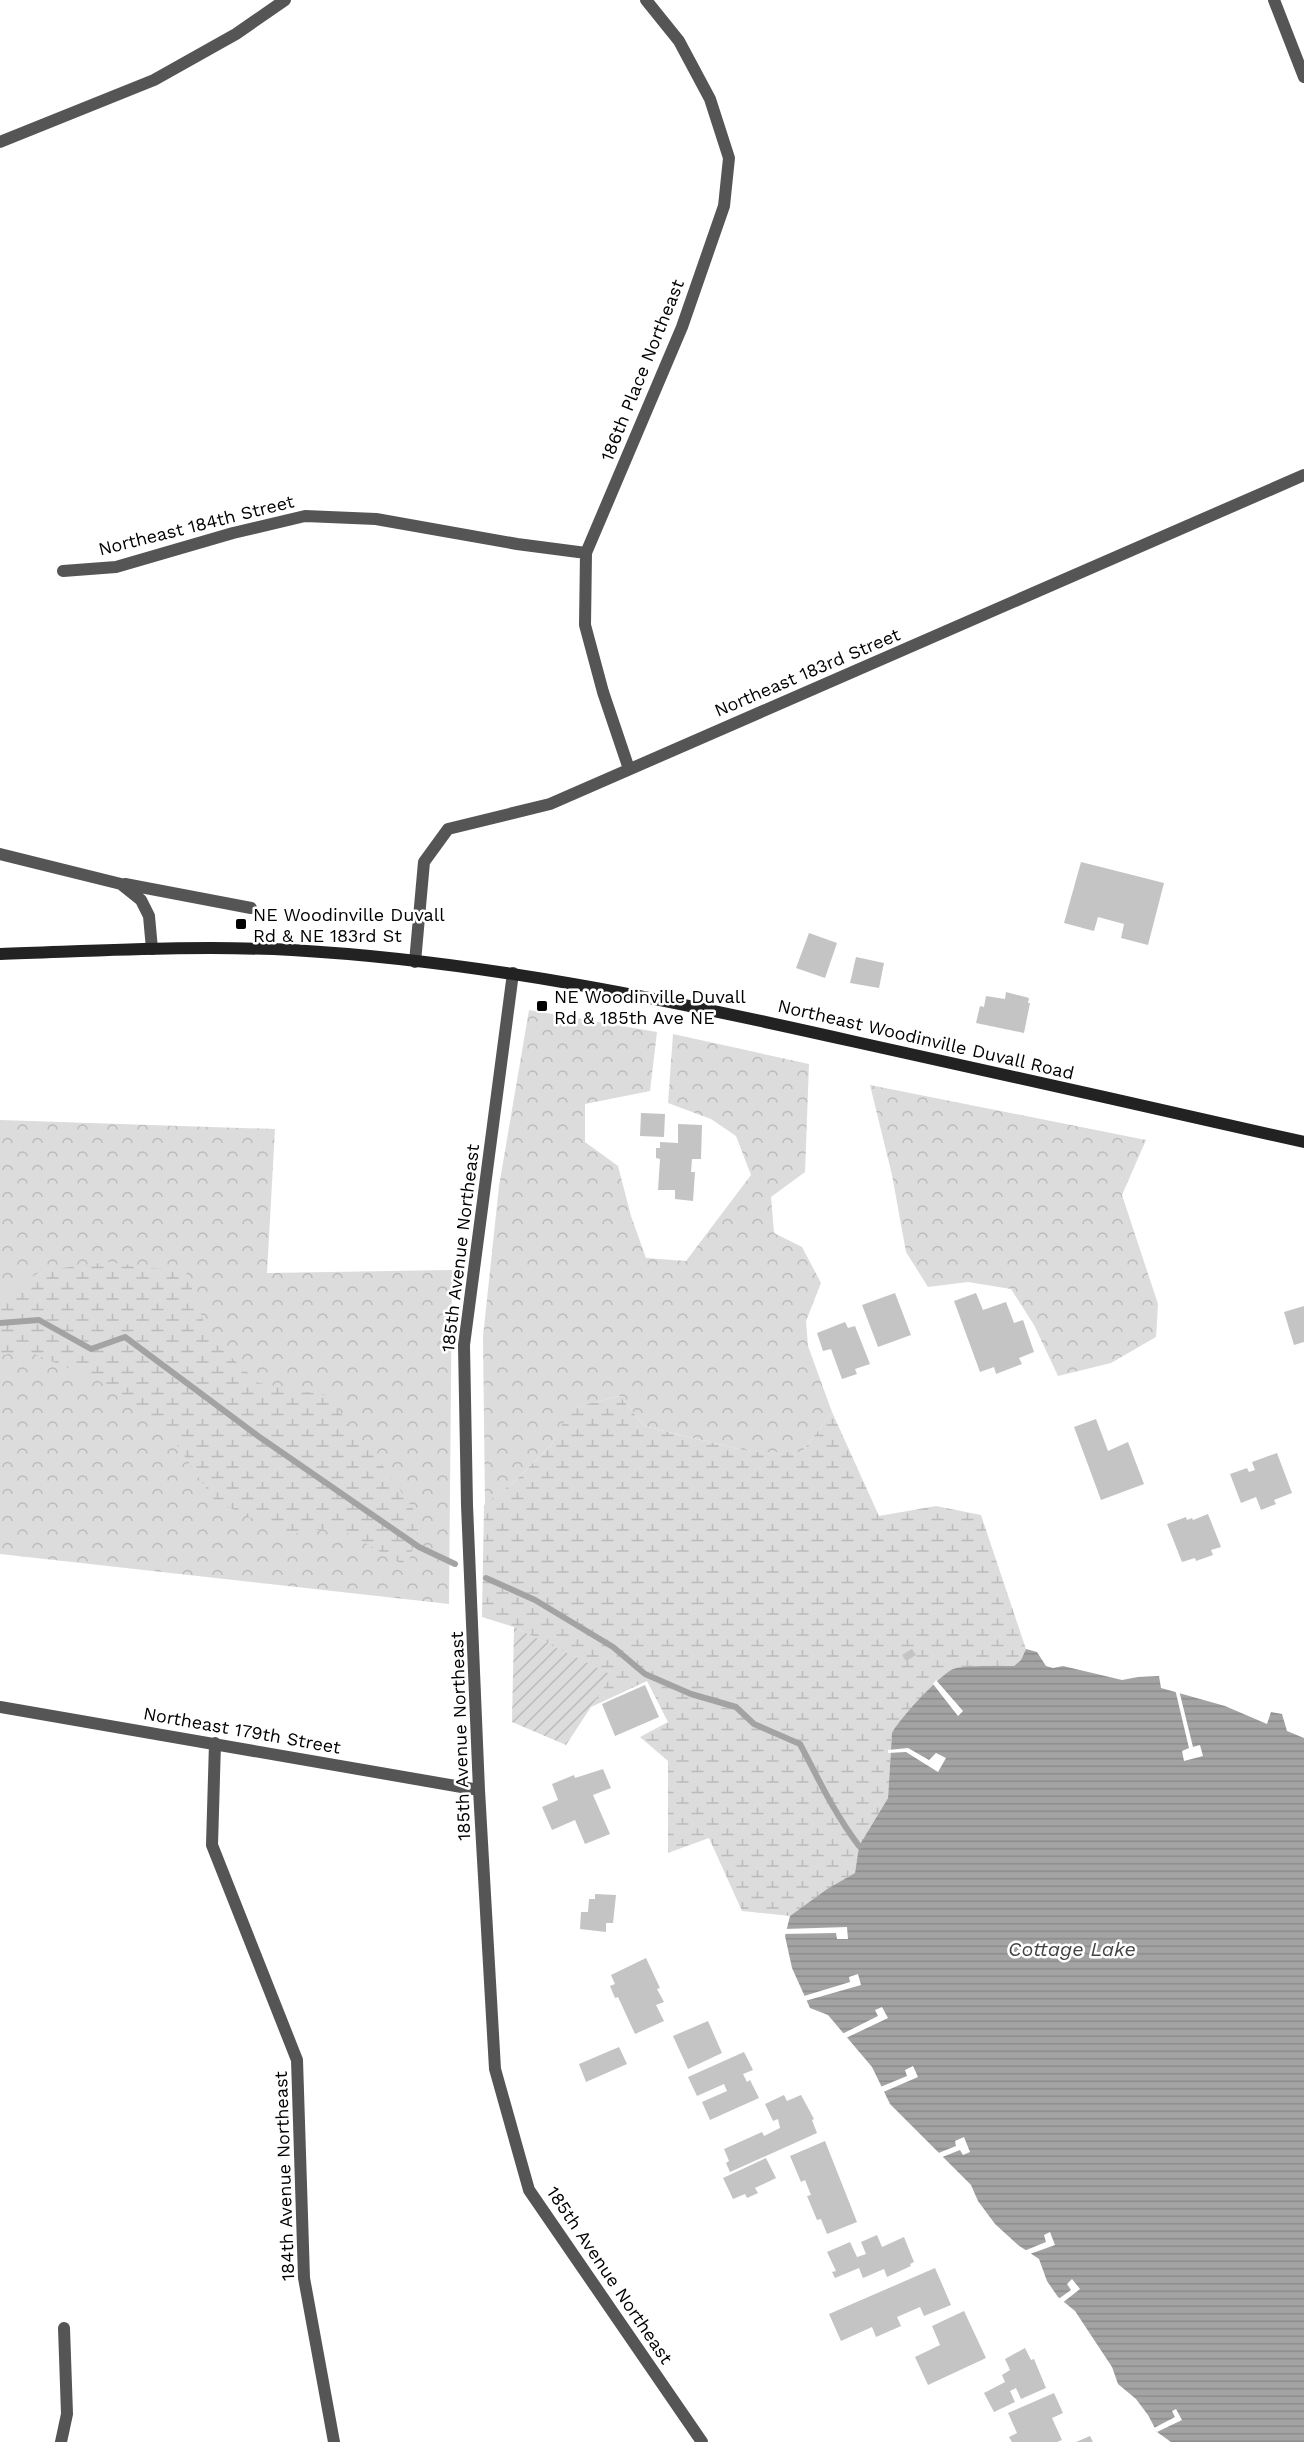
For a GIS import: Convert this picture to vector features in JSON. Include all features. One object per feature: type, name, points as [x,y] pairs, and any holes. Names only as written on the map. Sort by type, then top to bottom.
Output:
[{"type":"main road","name":"Northeast Woodinville Duvall Road","points":[[0,954],[152,949],[292,950],[513,973],[688,1005],[1304,1142]]},
{"type":"street","points":[[0,142],[153,80],[236,34],[285,0]]},
{"type":"street","name":"186th Place Northeast","points":[[629,769],[603,692],[585,625],[586,553],[682,327],[724,206],[729,158],[710,99],[679,41],[646,0]]},
{"type":"street","points":[[1274,0],[1304,78]]},
{"type":"street","name":"Northeast 183rd Street","points":[[415,962],[424,862],[447,829],[550,804],[1304,476]]},
{"type":"street","name":"Northeast 184th Street","points":[[63,571],[116,567],[233,533],[305,516],[376,519],[517,544],[586,553]]},
{"type":"street","points":[[0,854],[121,884],[251,908]]},
{"type":"street","points":[[121,884],[141,900],[149,916],[152,949]]},
{"type":"street","name":"185th Avenue Northeast","points":[[513,973],[464,1345],[467,1505],[479,1790],[495,2069],[529,2190],[702,2442]]},
{"type":"street","name":"Northeast 179th Street","points":[[0,1707],[479,1790]]},
{"type":"street","name":"184th Avenue Northeast","points":[[215,1743],[212,1845],[297,2060],[304,2278],[334,2442]]},
{"type":"street","points":[[61,2442],[67,2414],[64,2328]]},
{"type":"green space","points":[[529,1010],[657,1032],[650,1091],[585,1104],[585,1142],[618,1166],[631,1216],[646,1258],[686,1261],[751,1175],[736,1136],[711,1119],[668,1103],[673,1034],[809,1064],[805,1172],[771,1197],[774,1233],[802,1247],[821,1283],[806,1321],[808,1346],[832,1412],[802,1452],[751,1452],[644,1426],[620,1396],[572,1408],[552,1444],[513,1483],[485,1505],[483,1337],[499,1186]]},
{"type":"green space","points":[[870,1085],[1146,1140],[1122,1195],[1158,1304],[1156,1337],[1111,1363],[1058,1376],[1034,1325],[1011,1289],[968,1282],[928,1287],[906,1252],[892,1175]]},
{"type":"green space","points":[[0,1120],[275,1129],[267,1273],[452,1270],[449,1604],[0,1554]]},
{"type":"green space","points":[[107,1262],[186,1272],[209,1337],[259,1383],[330,1396],[355,1434],[388,1472],[421,1521],[407,1567],[337,1527],[286,1535],[214,1500],[173,1439],[115,1388],[25,1350],[0,1356],[0,1298],[41,1271]]},
{"type":"green space","points":[[620,1396],[644,1426],[751,1452],[802,1452],[832,1412],[879,1516],[936,1506],[981,1515],[1026,1649],[1021,1660],[1014,1666],[954,1669],[892,1733],[888,1798],[859,1846],[855,1873],[827,1889],[790,1916],[742,1911],[709,1838],[668,1853],[668,1761],[640,1737],[668,1722],[647,1681],[591,1707],[611,1675],[514,1627],[482,1617],[484,1505],[513,1483],[552,1444],[571,1408]]},
{"type":"green space","points":[[514,1627],[612,1675],[566,1745],[512,1722]]},
{"type":"water","name":"Cottage Lake","points":[[1026,1649],[1037,1652],[1046,1666],[1053,1668],[1063,1666],[1122,1680],[1159,1676],[1161,1688],[1225,1706],[1267,1724],[1271,1712],[1282,1714],[1287,1731],[1304,1738],[1304,2442],[1171,2442],[1157,2432],[1136,2399],[1118,2384],[1112,2367],[1075,2311],[1058,2297],[1047,2281],[1039,2259],[1018,2245],[995,2224],[978,2201],[971,2185],[890,2104],[872,2067],[828,2015],[810,2008],[792,1968],[785,1936],[790,1916],[827,1889],[855,1873],[859,1846],[888,1798],[892,1733],[896,1726],[930,1688],[953,1669],[973,1666],[1014,1666],[1021,1660]]},
{"type":"pier","points":[[936,1680],[963,1711],[958,1716],[933,1684]]},
{"type":"pier","points":[[1175,1689],[1179,1690],[1193,1747],[1200,1745],[1203,1756],[1184,1761],[1182,1751],[1189,1748]]},
{"type":"pier","points":[[908,1748],[929,1760],[936,1753],[946,1758],[938,1772],[906,1752],[888,1753],[888,1750]]},
{"type":"pier","points":[[847,1927],[848,1939],[837,1939],[836,1933],[782,1934],[784,1929]]},
{"type":"pier","points":[[858,1974],[861,1985],[805,2001],[804,1996],[850,1982],[849,1977]]},
{"type":"pier","points":[[882,2007],[888,2018],[846,2038],[842,2034],[878,2016],[875,2010]]},
{"type":"pier","points":[[913,2066],[918,2077],[881,2093],[878,2088],[907,2076],[905,2070]]},
{"type":"pier","points":[[964,2137],[970,2152],[963,2155],[960,2150],[940,2158],[936,2154],[956,2146],[955,2141]]},
{"type":"pier","points":[[1050,2232],[1055,2245],[1025,2254],[1024,2251],[1046,2242],[1044,2235]]},
{"type":"pier","points":[[1072,2279],[1080,2289],[1061,2304],[1057,2300],[1071,2290],[1067,2284]]},
{"type":"pier","points":[[1176,2409],[1182,2420],[1157,2432],[1154,2428],[1175,2417],[1172,2411]]},
{"type":"building","points":[[1081,862],[1164,883],[1148,945],[1121,938],[1124,924],[1098,917],[1094,931],[1064,923]]},
{"type":"building","points":[[809,933],[837,943],[825,978],[796,968]]},
{"type":"building","points":[[856,957],[884,963],[879,988],[850,983]]},
{"type":"building","points":[[1006,992],[1029,998],[1024,1033],[976,1023],[980,1006],[984,1007],[986,996],[1005,999]]},
{"type":"building","points":[[641,1113],[665,1114],[664,1137],[640,1136]]},
{"type":"building","points":[[678,1124],[702,1125],[701,1159],[692,1159],[691,1172],[695,1172],[693,1201],[675,1199],[675,1190],[658,1190],[660,1159],[656,1158],[656,1148],[660,1148],[660,1142],[678,1143]]},
{"type":"building","points":[[895,1293],[911,1335],[878,1347],[862,1305]]},
{"type":"building","points":[[976,1293],[983,1310],[1006,1302],[1014,1323],[1023,1320],[1034,1352],[1019,1358],[1022,1364],[996,1374],[994,1367],[980,1372],[954,1301]]},
{"type":"building","points":[[1304,1306],[1304,1342],[1294,1345],[1284,1312]]},
{"type":"building","points":[[845,1322],[848,1328],[855,1326],[870,1364],[855,1369],[857,1374],[842,1379],[831,1349],[823,1351],[817,1333]]},
{"type":"building","points":[[1096,1419],[1108,1451],[1128,1442],[1144,1484],[1101,1500],[1074,1427]]},
{"type":"building","points":[[1277,1453],[1292,1493],[1274,1500],[1276,1504],[1261,1510],[1256,1497],[1241,1503],[1230,1474],[1247,1468],[1249,1472],[1255,1470],[1252,1462]]},
{"type":"building","points":[[1208,1514],[1221,1547],[1211,1550],[1213,1555],[1196,1561],[1195,1558],[1182,1562],[1167,1524],[1186,1517],[1187,1520],[1192,1518],[1193,1520]]},
{"type":"building","points":[[912,1649],[916,1655],[906,1661],[902,1655]]},
{"type":"building","points":[[645,1685],[659,1717],[615,1736],[602,1704]]},
{"type":"building","points":[[603,1769],[611,1788],[593,1795],[610,1834],[585,1844],[575,1820],[552,1830],[542,1807],[558,1800],[552,1784],[574,1775],[575,1778]]},
{"type":"building","points":[[595,1894],[616,1895],[613,1923],[606,1923],[606,1932],[580,1929],[581,1912],[588,1912],[589,1899],[595,1899]]},
{"type":"building","points":[[646,1958],[664,2002],[656,2005],[664,2021],[635,2034],[618,1997],[615,1998],[610,1986],[615,1984],[611,1975]]},
{"type":"building","points":[[708,2021],[722,2053],[688,2069],[673,2036]]},
{"type":"building","points":[[619,2047],[627,2064],[586,2082],[579,2064]]},
{"type":"building","points":[[744,2052],[753,2070],[743,2074],[747,2082],[750,2080],[759,2098],[710,2120],[702,2102],[727,2091],[724,2084],[697,2096],[688,2077]]},
{"type":"building","points":[[784,2095],[787,2101],[801,2095],[814,2119],[812,2120],[817,2133],[730,2172],[726,2163],[729,2161],[724,2149],[762,2132],[764,2136],[780,2128],[778,2119],[773,2121],[765,2104]]},
{"type":"building","points":[[825,2141],[857,2222],[827,2234],[821,2219],[817,2220],[807,2196],[811,2195],[805,2180],[801,2182],[790,2156]]},
{"type":"building","points":[[766,2158],[776,2178],[755,2188],[758,2193],[747,2198],[745,2194],[733,2199],[723,2178]]},
{"type":"building","points":[[877,2235],[882,2247],[904,2237],[914,2262],[910,2264],[911,2266],[887,2277],[884,2269],[863,2278],[859,2268],[835,2278],[832,2272],[836,2271],[827,2252],[850,2242],[857,2257],[866,2254],[861,2242]]},
{"type":"building","points":[[935,2268],[951,2305],[924,2316],[920,2307],[897,2317],[901,2326],[876,2337],[872,2327],[841,2341],[829,2314]]},
{"type":"building","points":[[964,2311],[986,2358],[928,2385],[915,2357],[940,2345],[932,2326]]},
{"type":"building","points":[[1025,2348],[1031,2360],[1034,2359],[1046,2388],[1021,2399],[1016,2388],[1010,2391],[1015,2402],[994,2412],[984,2393],[1005,2382],[1002,2375],[1010,2370],[1005,2359]]},
{"type":"building","points":[[1054,2393],[1063,2413],[1052,2418],[1062,2440],[1012,2442],[1009,2437],[1017,2433],[1008,2413]]},
{"type":"building","points":[[1090,2436],[1093,2442],[1076,2442]]},
{"type":"waterway","points":[[0,1323],[39,1320],[91,1349],[125,1337],[258,1436],[419,1547],[455,1564]]},
{"type":"waterway","points":[[486,1578],[535,1600],[613,1647],[645,1674],[691,1694],[736,1707],[754,1724],[800,1744],[834,1809],[859,1846]]},
{"type":"place","name":"NE Woodinville Duvall Rd & NE 183rd St","points":[[241,924]]},
{"type":"place","name":"NE Woodinville Duvall Rd & 185th Ave NE","points":[[542,1006]]}]
